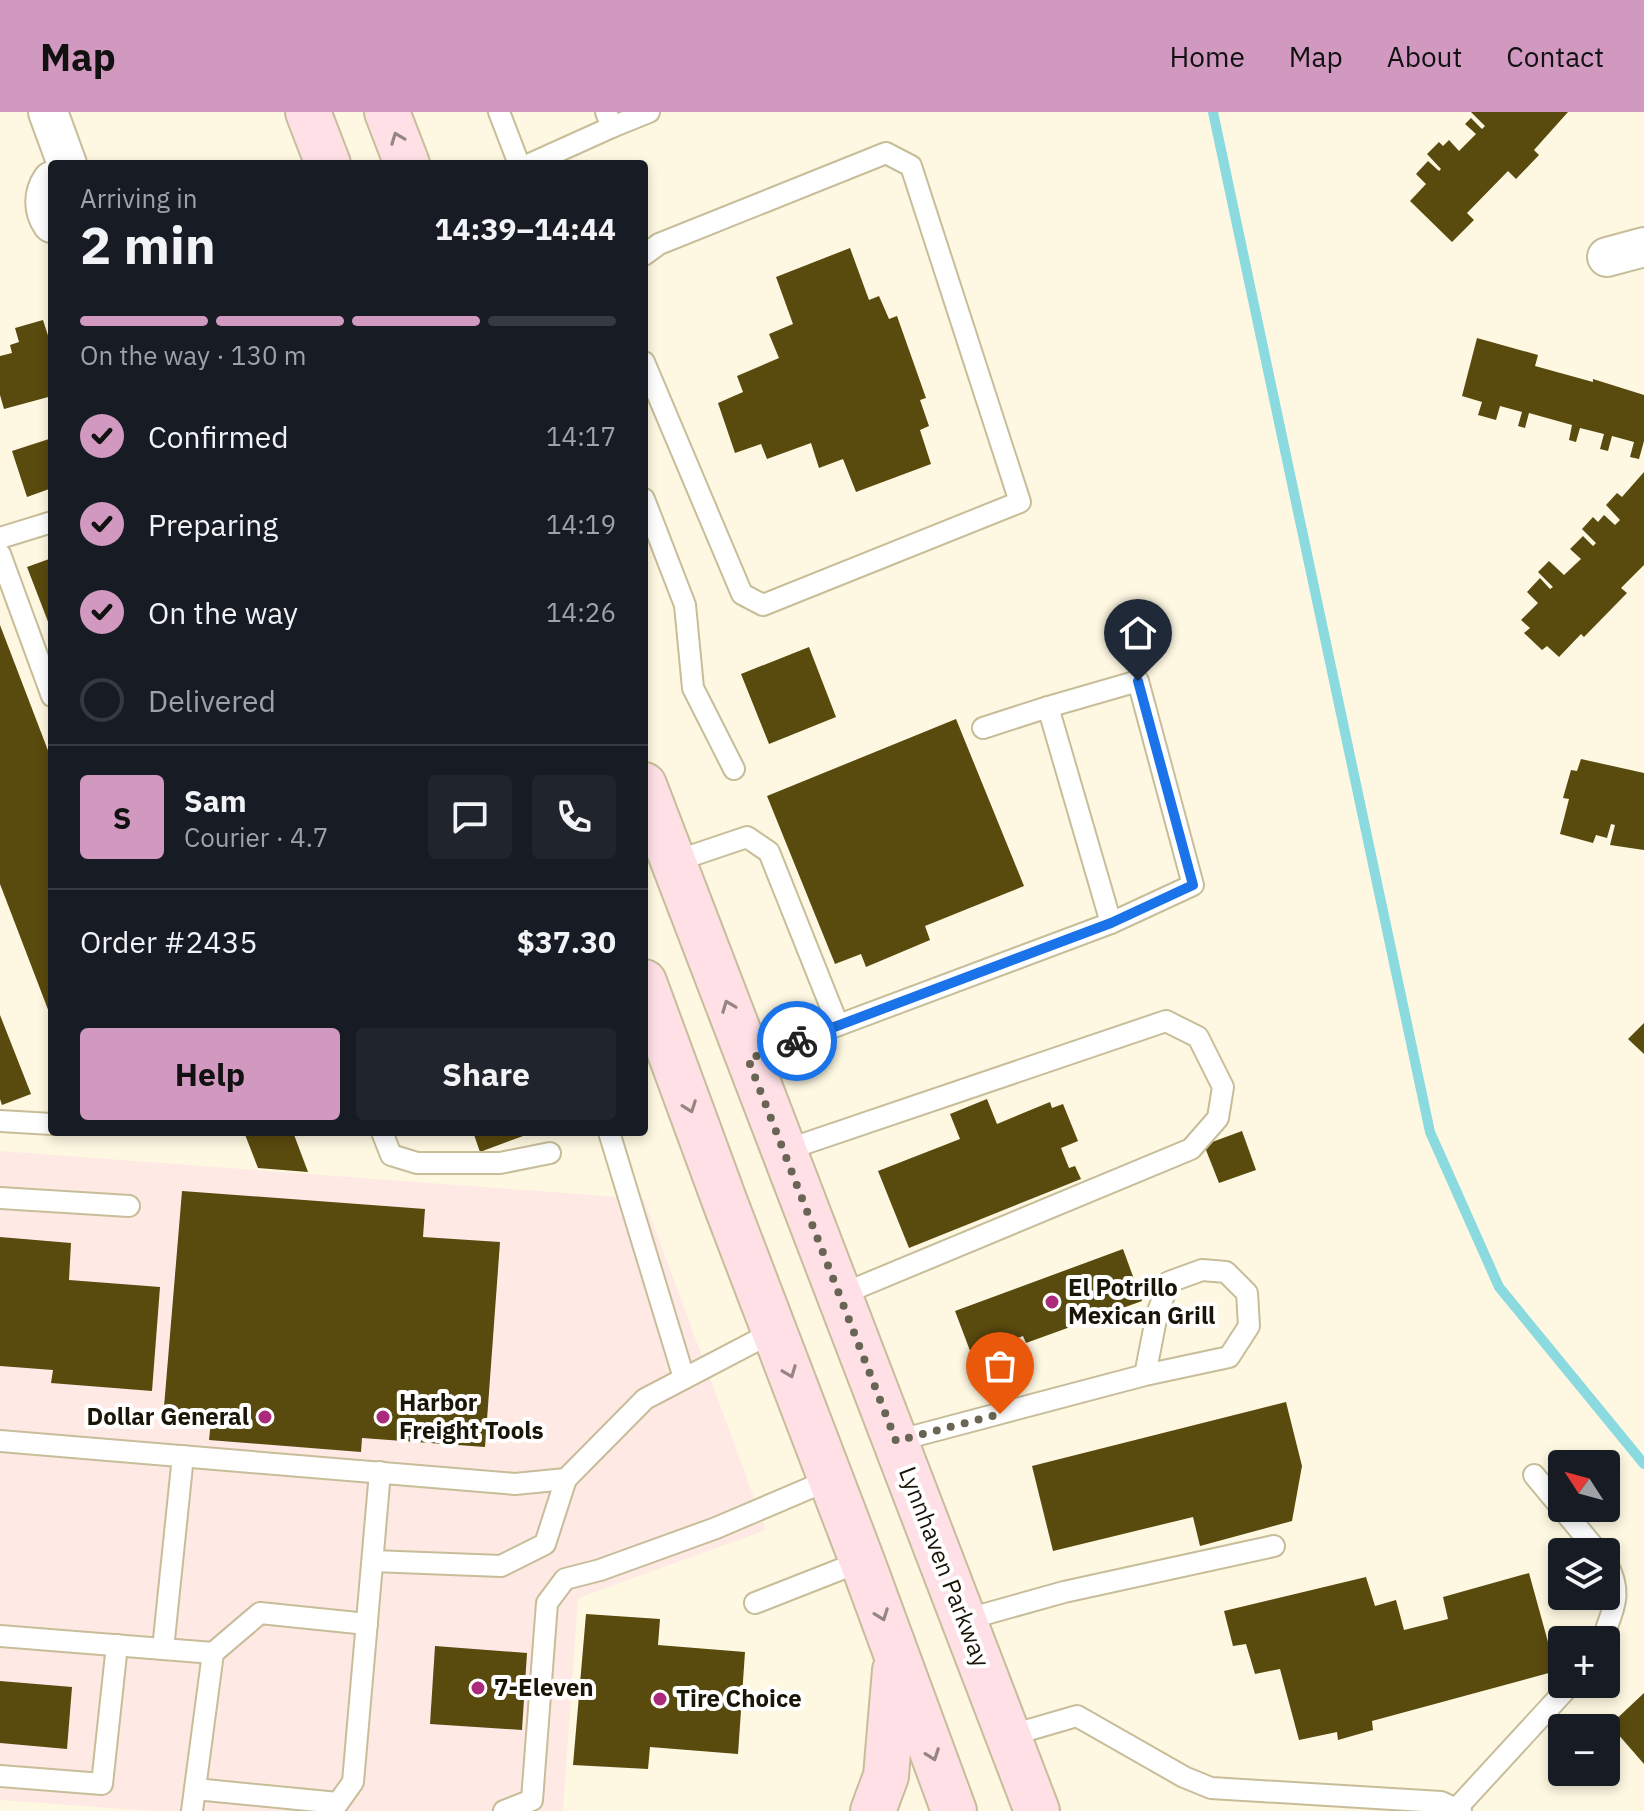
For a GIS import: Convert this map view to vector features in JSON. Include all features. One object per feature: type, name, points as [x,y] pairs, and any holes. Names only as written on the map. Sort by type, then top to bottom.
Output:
[{"type":"main road","points":[[308,112],[326,160]]},
{"type":"main road","points":[[387,112],[405,160]]},
{"type":"main road","name":"Lynnhaven Parkway","points":[[648,796],[1037,1811]]},
{"type":"main road","points":[[648,1003],[775,1331],[954,1811]]},
{"type":"main road","points":[[873,1811],[886,1776],[897,1655]]},
{"type":"street","points":[[48,112],[66,160]]},
{"type":"street","points":[[48,190],[45,196],[48,214]]},
{"type":"street","points":[[1607,257],[1644,247]]},
{"type":"lane","points":[[499,112],[517,160]]},
{"type":"lane","points":[[537,160],[609,119],[649,112]]},
{"type":"lane","points":[[648,252],[659,244],[886,153],[911,166],[1020,502],[763,605],[742,594],[648,371]]},
{"type":"lane","points":[[648,509],[685,605],[693,688],[734,769]]},
{"type":"lane","points":[[0,538],[48,523]]},
{"type":"lane","points":[[0,554],[48,685]]},
{"type":"lane","points":[[748,1059],[1111,923],[1193,885],[1138,681],[983,728]]},
{"type":"lane","points":[[1048,707],[1111,923]]},
{"type":"lane","points":[[673,862],[747,837],[769,852],[838,1025]]},
{"type":"lane","points":[[783,1151],[1166,1021],[1198,1037],[1223,1087],[1218,1118],[1191,1149],[840,1295]]},
{"type":"lane","points":[[0,1121],[48,1124]]},
{"type":"lane","points":[[384,1136],[391,1155],[417,1163],[500,1163],[550,1153]]},
{"type":"lane","points":[[610,1136],[684,1378]]},
{"type":"lane","points":[[0,1198],[129,1206]]},
{"type":"lane","points":[[896,1441],[1145,1375],[1229,1357],[1249,1326],[1247,1293],[1226,1272],[1202,1270],[1169,1282],[1157,1314],[1145,1375]]},
{"type":"lane","points":[[373,1561],[501,1566],[545,1544],[566,1479],[645,1399],[775,1331]]},
{"type":"lane","points":[[0,1441],[515,1484],[566,1479]]},
{"type":"lane","points":[[163,1649],[183,1456]]},
{"type":"lane","points":[[195,1789],[338,1803],[353,1782],[380,1472]]},
{"type":"lane","points":[[1534,1475],[1586,1538]]},
{"type":"lane","points":[[504,1811],[532,1800],[547,1603],[565,1579],[600,1570],[716,1528],[831,1479]]},
{"type":"lane","points":[[964,1620],[1064,1592],[1274,1546]]},
{"type":"lane","points":[[755,1603],[862,1561]]},
{"type":"lane","points":[[192,1811],[213,1653],[260,1613],[367,1624]]},
{"type":"lane","points":[[0,1636],[213,1653]]},
{"type":"lane","points":[[0,1776],[102,1784],[117,1645]]},
{"type":"lane","points":[[1008,1736],[1077,1716],[1184,1777],[1211,1788],[1441,1802],[1459,1810],[1559,1698]]},
{"type":"shaded area","points":[[0,1151],[644,1199],[766,1530],[578,1598],[563,1811],[153,1811],[0,1800]]},
{"type":"building","points":[[1471,112],[1568,112],[1534,150],[1539,155],[1516,179],[1508,171],[1467,213],[1474,220],[1452,242],[1410,201],[1426,184],[1416,174],[1428,161],[1439,171],[1441,169],[1427,154],[1439,142],[1443,146],[1449,140],[1459,151],[1476,134],[1465,124],[1471,118],[1482,129],[1485,126]]},
{"type":"building","points":[[850,248],[869,300],[879,296],[889,319],[897,316],[926,398],[920,400],[929,426],[920,430],[931,464],[856,492],[843,459],[819,468],[811,443],[767,459],[761,444],[735,453],[718,403],[743,392],[737,376],[779,358],[769,334],[793,324],[776,277]]},
{"type":"building","points":[[43,320],[48,336],[48,397],[4,409],[0,395],[0,356],[12,353],[10,345],[19,342],[15,328]]},
{"type":"building","points":[[1477,338],[1538,355],[1535,366],[1644,395],[1644,441],[1639,459],[1630,457],[1634,442],[1612,436],[1608,451],[1600,449],[1604,434],[1580,428],[1576,442],[1569,440],[1572,425],[1529,413],[1525,428],[1518,426],[1522,412],[1500,406],[1496,420],[1478,415],[1482,402],[1462,396]]},
{"type":"building","points":[[48,439],[48,489],[27,497],[12,451]]},
{"type":"building","points":[[1644,472],[1644,565],[1621,588],[1627,593],[1584,637],[1581,634],[1559,657],[1547,646],[1542,650],[1524,633],[1530,628],[1521,620],[1538,603],[1527,592],[1540,578],[1550,589],[1553,587],[1538,572],[1549,561],[1564,575],[1581,559],[1570,549],[1583,536],[1593,546],[1596,543],[1582,529],[1593,517],[1598,522],[1604,515],[1615,525],[1620,520],[1606,505],[1617,493],[1622,497]]},
{"type":"building","points":[[48,559],[48,622],[27,567]]},
{"type":"building","points":[[0,625],[48,751],[48,1010],[0,884]]},
{"type":"building","points":[[809,647],[836,717],[769,744],[741,674]]},
{"type":"building","points":[[956,719],[1024,886],[925,926],[930,940],[866,967],[861,954],[835,964],[767,796]]},
{"type":"building","points":[[1581,759],[1644,773],[1644,850],[1610,845],[1615,825],[1611,824],[1607,838],[1596,835],[1593,843],[1560,834],[1569,799],[1563,798],[1571,770],[1577,771]]},
{"type":"building","points":[[0,1015],[31,1094],[2,1105],[0,1099]]},
{"type":"building","points":[[1644,1023],[1644,1054],[1628,1039]]},
{"type":"building","points":[[987,1099],[997,1124],[1050,1102],[1052,1108],[1063,1104],[1078,1141],[1061,1148],[1069,1168],[1075,1166],[1081,1179],[909,1248],[878,1171],[960,1139],[950,1114]]},
{"type":"building","points":[[1242,1131],[1256,1170],[1219,1183],[1204,1145]]},
{"type":"building","points":[[246,1136],[294,1136],[308,1172],[258,1168]]},
{"type":"building","points":[[474,1136],[523,1136],[480,1152]]},
{"type":"building","points":[[182,1191],[425,1209],[423,1237],[500,1242],[485,1447],[362,1438],[361,1452],[209,1440],[211,1421],[163,1419]]},
{"type":"building","points":[[0,1237],[71,1243],[69,1280],[160,1287],[152,1391],[51,1383],[53,1370],[0,1366]]},
{"type":"building","points":[[1123,1249],[1142,1301],[1026,1343],[1023,1336],[972,1356],[955,1311]]},
{"type":"building","points":[[1286,1402],[1302,1466],[1292,1521],[1200,1546],[1193,1517],[1053,1551],[1032,1466]]},
{"type":"building","points":[[1529,1573],[1548,1642],[1548,1673],[1372,1721],[1373,1730],[1338,1740],[1337,1732],[1299,1740],[1280,1669],[1255,1674],[1246,1644],[1233,1646],[1224,1611],[1366,1577],[1375,1606],[1396,1600],[1404,1630],[1448,1619],[1443,1597]]},
{"type":"building","name":"Tire Choice","points":[[586,1614],[660,1619],[658,1645],[745,1652],[738,1754],[650,1747],[648,1769],[573,1765]]},
{"type":"building","name":"7-Eleven","points":[[435,1646],[527,1653],[522,1730],[430,1724]]},
{"type":"building","points":[[0,1681],[72,1687],[67,1749],[0,1743]]},
{"type":"building","points":[[1644,1693],[1644,1764],[1620,1736],[1620,1716]]},
{"type":"waterway","points":[[1213,112],[1430,1132],[1499,1287],[1644,1464]]},
{"type":"way so far","points":[[797,1041],[748,1059],[896,1441],[1000,1414]]},
{"type":"place","name":"El Potrillo Mexican Grill","points":[[1052,1302]]},
{"type":"place","name":"Dollar General","points":[[265,1417]]},
{"type":"place","name":"Harbor Freight Tools","points":[[383,1417]]},
{"type":"place","name":"7-Eleven","points":[[478,1688]]},
{"type":"place","name":"Tire Choice","points":[[660,1699]]},
{"type":"route","points":[[797,1041],[1111,923],[1193,885],[1138,681]]}]
